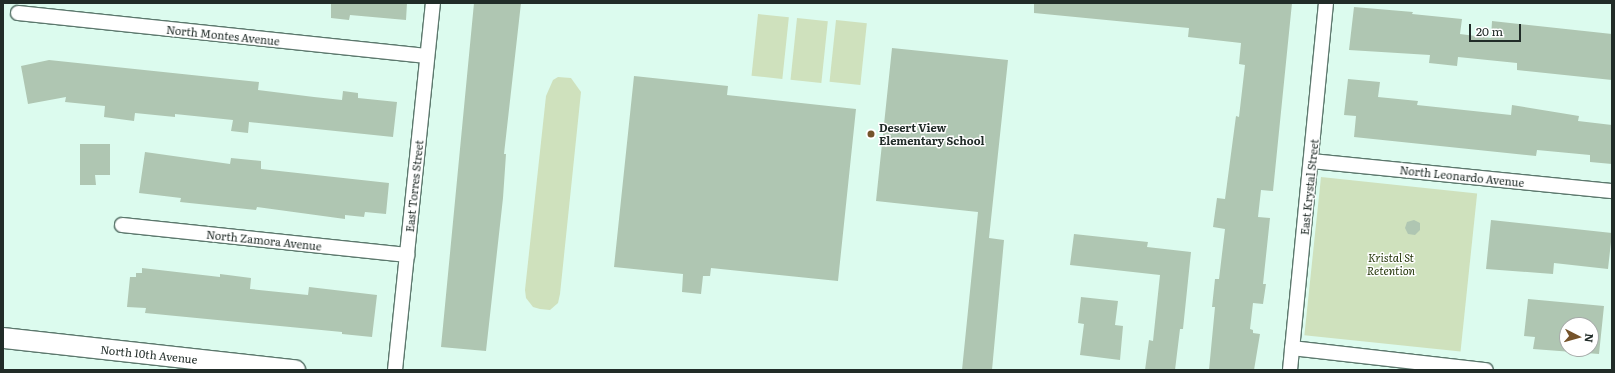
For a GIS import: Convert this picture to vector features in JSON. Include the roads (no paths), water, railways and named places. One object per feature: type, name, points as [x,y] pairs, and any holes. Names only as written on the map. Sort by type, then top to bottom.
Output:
[{"type":"main road","name":"North 10th Avenue","points":[[3,338],[295,370]]},
{"type":"street","name":"East Torres Street","points":[[395,370],[433,3]]},
{"type":"street","name":"East Krystal Street","points":[[1290,370],[1326,3]]},
{"type":"street","name":"North Montes Avenue","points":[[18,13],[427,56]]},
{"type":"street","name":"North Leonardo Avenue","points":[[1311,161],[1612,191]]},
{"type":"street","name":"North Zamora Avenue","points":[[122,226],[407,255]]},
{"type":"street","points":[[1292,348],[1486,370]]},
{"type":"place","name":"Desert View Elementary School","points":[[871,134]]},
{"type":"park label","name":"Kristal St Retention","points":[[1391,264]]}]
